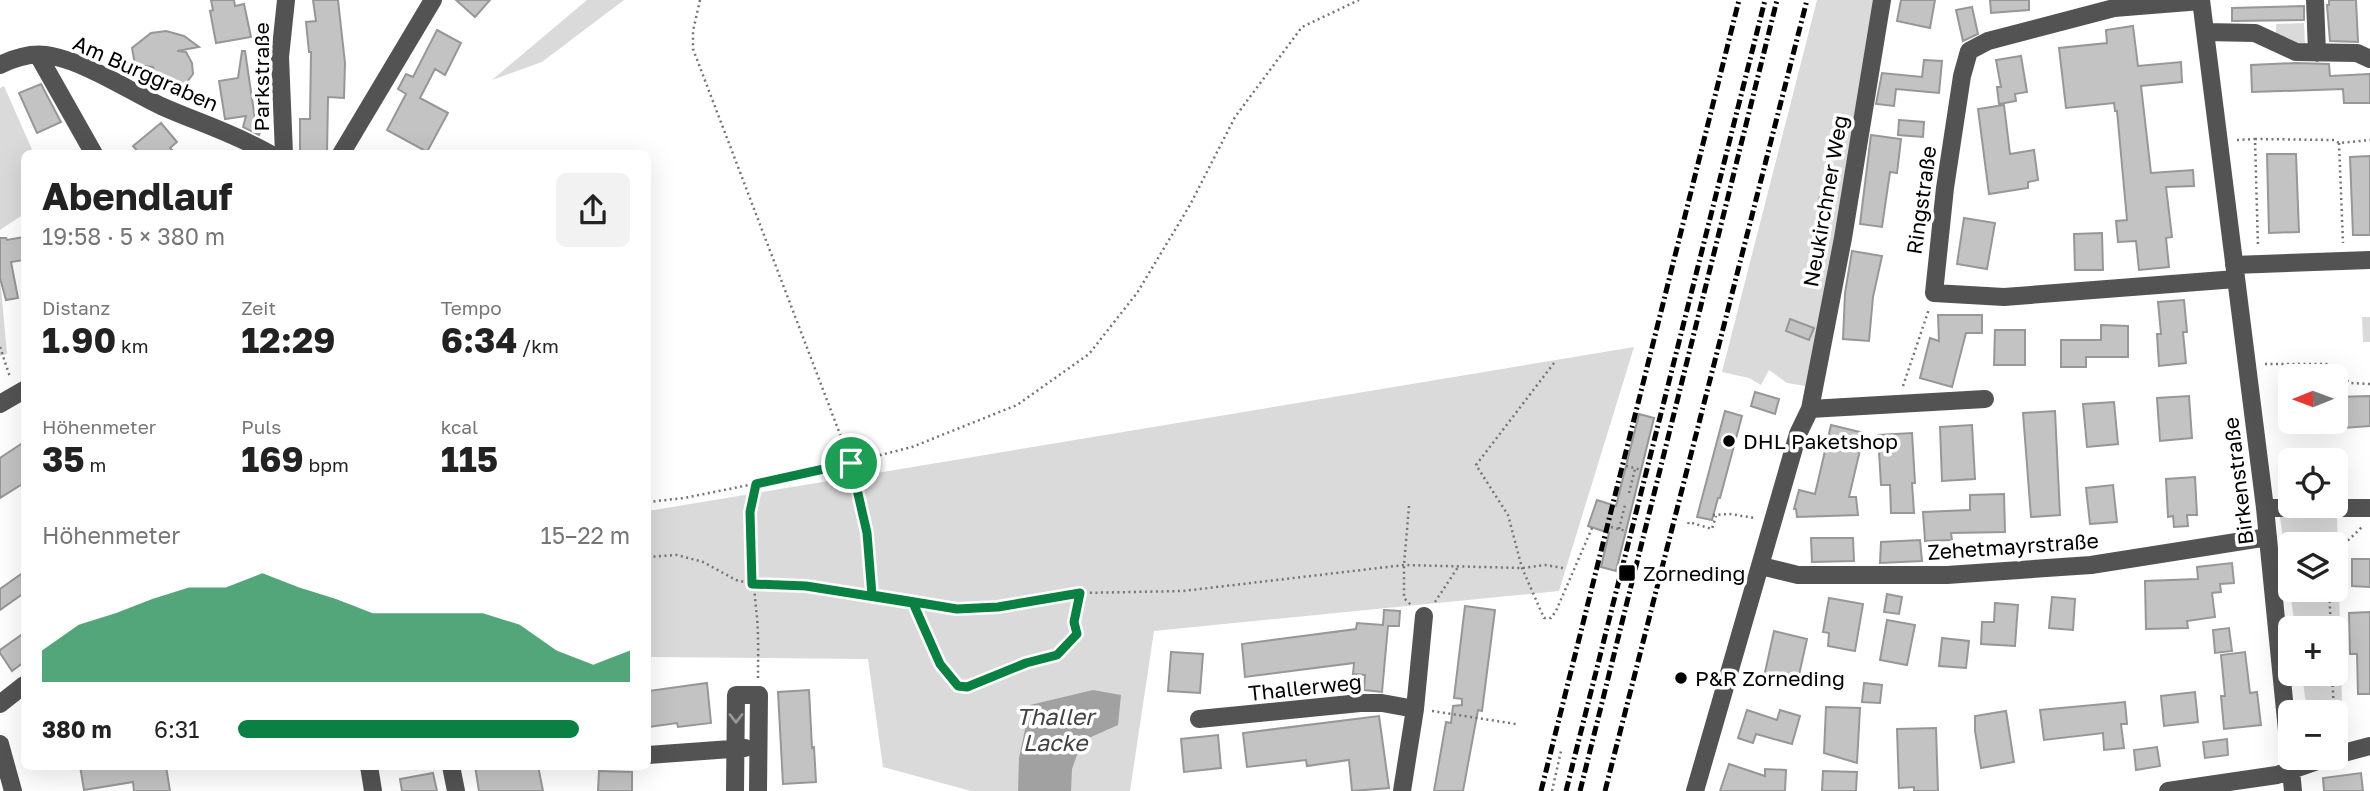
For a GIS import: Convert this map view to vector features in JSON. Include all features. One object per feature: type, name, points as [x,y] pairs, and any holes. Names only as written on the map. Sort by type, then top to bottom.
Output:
[{"type":"street","name":"Parkstraße","points":[[284,150],[280,57],[286,0]]},
{"type":"street","points":[[343,150],[433,0]]},
{"type":"street","name":"Neukirchner Weg","points":[[1695,791],[1798,434],[1810,409],[1843,238],[1882,0]]},
{"type":"street","points":[[2315,0],[2317,52]]},
{"type":"street","name":"Birkenstraße","points":[[2201,1],[2268,537],[2284,700]]},
{"type":"street","name":"Ringstraße","points":[[1934,293],[1945,188],[1962,76],[1969,51],[1988,41],[2113,8],[2201,1]]},
{"type":"street","points":[[2205,32],[2255,33],[2296,52],[2357,53],[2370,59]]},
{"type":"street","points":[[38,55],[92,150]]},
{"type":"street","name":"Am Burggraben","points":[[0,65],[19,58],[51,55],[261,150]]},
{"type":"street","points":[[1934,293],[2004,297],[2235,272],[2257,264],[2370,260]]},
{"type":"street","points":[[1810,409],[1984,399]]},
{"type":"street","points":[[2264,508],[2370,508]]},
{"type":"street","name":"Zehetmayrstraße","points":[[1762,566],[1798,575],[1947,575],[2091,565],[2268,537]]},
{"type":"street","points":[[1402,791],[1415,709],[1423,616]]},
{"type":"street","points":[[0,704],[21,687]]},
{"type":"street","points":[[735,791],[736,695],[759,695],[758,791]]},
{"type":"street","name":"Thallerweg","points":[[1199,719],[1360,704],[1382,703],[1415,709]]},
{"type":"street","points":[[0,744],[13,791]]},
{"type":"street","points":[[2348,752],[2370,746]]},
{"type":"street","points":[[651,755],[758,747]]},
{"type":"street","points":[[370,770],[373,791]]},
{"type":"street","points":[[452,770],[456,791]]},
{"type":"street","points":[[2168,791],[2277,775],[2291,770]]},
{"type":"street","name":"Birkenstraße","points":[[2291,770],[2293,791]]},
{"type":"path","points":[[700,0],[693,31],[693,49],[851,463],[867,533],[872,595]]},
{"type":"path","points":[[651,502],[756,484],[912,447],[1017,405],[1089,354],[1137,293],[1190,205],[1235,117],[1302,27],[1359,0]]},
{"type":"path","points":[[2255,139],[2257,264]]},
{"type":"path","points":[[2231,141],[2334,140],[2339,143],[2370,140]]},
{"type":"path","points":[[2339,143],[2344,261]]},
{"type":"path","points":[[1901,392],[1934,293]]},
{"type":"path","points":[[0,347],[13,396]]},
{"type":"path","points":[[1553,363],[1476,465],[1508,515],[1522,568],[1544,618],[1551,618],[1592,528]]},
{"type":"path","points":[[2268,365],[2328,364],[2350,383],[2370,384]]},
{"type":"path","points":[[1626,466],[1642,470]]},
{"type":"path","points":[[1629,493],[1635,469]]},
{"type":"path","points":[[756,484],[750,512],[759,695]]},
{"type":"path","points":[[1619,529],[1625,505]]},
{"type":"path","points":[[1409,506],[1404,598],[1423,616],[1441,595],[1458,566]]},
{"type":"path","points":[[1688,524],[1689,522],[1712,529],[1715,516],[1730,514],[1753,517]]},
{"type":"path","points":[[2348,540],[2370,519]]},
{"type":"path","points":[[1611,527],[1626,531]]},
{"type":"path","points":[[651,557],[677,555],[703,562],[736,580],[752,584],[806,586],[957,609],[998,607],[1080,593],[1183,591],[1404,565],[1522,568],[1545,565],[1563,568]]},
{"type":"path","points":[[913,603],[940,664],[958,686],[967,687],[1026,663],[1057,655],[1077,634],[1074,622],[1080,593]]},
{"type":"path","points":[[1445,713],[1516,724]]},
{"type":"path","points":[[1552,791],[1561,751]]},
{"type":"shaded area","points":[[587,0],[624,0],[542,62],[492,80]]},
{"type":"shaded area","points":[[1817,0],[1876,0],[1836,236],[1805,386],[1787,383],[1769,370],[1761,385],[1749,378],[1722,372]]},
{"type":"shaded area","points":[[2304,23],[2305,44],[2292,45],[2276,36],[2276,24]]},
{"type":"shaded area","points":[[4,86],[32,150],[21,150],[21,216],[0,230],[0,88]]},
{"type":"shaded area","points":[[0,278],[7,354],[0,356]]},
{"type":"shaded area","points":[[2362,317],[2370,317],[2370,342],[2363,342]]},
{"type":"shaded area","points":[[1634,347],[1559,591],[1154,631],[1130,791],[971,791],[883,767],[868,659],[651,657],[651,511]]},
{"type":"shaded area","points":[[2280,518],[2337,518],[2337,532],[2282,532]]},
{"type":"shaded area","points":[[2291,602],[2339,602],[2340,616],[2293,616]]},
{"type":"shaded area","points":[[2304,686],[2342,686],[2342,700],[2305,700]]},
{"type":"water","name":"Thaller Lacke","points":[[1093,690],[1121,695],[1118,725],[1082,741],[1072,769],[1071,791],[1018,791],[1019,758],[1030,705]]},
{"type":"building","points":[[211,0],[234,0],[235,6],[244,4],[251,37],[216,43],[210,11],[213,10]]},
{"type":"building","points":[[313,0],[338,0],[345,63],[344,98],[328,97],[327,150],[300,150],[300,119],[310,119],[311,52],[306,22],[316,21]]},
{"type":"building","points":[[456,0],[490,0],[475,17]]},
{"type":"building","points":[[1901,0],[1935,0],[1930,28],[1897,21]]},
{"type":"building","points":[[1990,0],[2029,0],[2029,10],[1991,13]]},
{"type":"building","points":[[2329,0],[2356,0],[2358,42],[2330,41],[2327,5]]},
{"type":"building","points":[[2304,6],[2304,20],[2232,21],[2232,8]]},
{"type":"building","points":[[1972,7],[1978,34],[1963,41],[1956,10]]},
{"type":"building","points":[[2133,26],[2138,66],[2181,62],[2182,82],[2141,86],[2151,173],[2193,170],[2194,186],[2166,187],[2172,237],[2166,238],[2169,267],[2139,270],[2136,241],[2118,242],[2116,221],[2127,220],[2117,111],[2114,103],[2066,108],[2059,48],[2107,43],[2106,30]]},
{"type":"building","points":[[437,30],[461,43],[445,75],[435,69],[420,98],[448,113],[428,150],[387,130],[406,94],[398,89],[406,74],[413,77]]},
{"type":"building","points":[[166,31],[184,36],[199,47],[177,51],[186,52],[192,63],[193,74],[183,87],[174,89],[165,88],[158,83],[153,67],[135,65],[132,48],[151,33]]},
{"type":"building","points":[[242,51],[245,51],[255,119],[259,112],[266,115],[259,135],[243,127],[246,116],[225,119],[219,81],[238,78]]},
{"type":"building","points":[[2021,56],[2027,92],[2015,94],[2016,101],[1999,104],[1997,87],[2001,87],[1996,60]]},
{"type":"building","points":[[1924,60],[1942,61],[1939,93],[1896,89],[1894,106],[1876,104],[1882,73],[1922,77]]},
{"type":"building","points":[[2329,64],[2330,76],[2370,74],[2370,103],[2344,103],[2343,89],[2252,92],[2251,65]]},
{"type":"building","points":[[41,84],[61,122],[37,133],[19,93]]},
{"type":"building","points":[[2004,105],[2010,154],[2034,150],[2038,180],[2028,182],[2028,188],[1989,194],[1978,109]]},
{"type":"building","points":[[1899,120],[1924,122],[1923,137],[1898,135]]},
{"type":"building","points":[[161,123],[177,142],[170,148],[172,150],[136,150],[133,146]]},
{"type":"building","points":[[1871,135],[1901,139],[1897,173],[1890,172],[1882,227],[1860,224]]},
{"type":"building","points":[[2267,154],[2296,154],[2299,232],[2269,233]]},
{"type":"building","points":[[2370,156],[2370,235],[2353,235],[2350,157]]},
{"type":"building","points":[[1820,196],[1834,198],[1832,211],[1818,209]]},
{"type":"building","points":[[1964,218],[1995,223],[1987,269],[1957,264]]},
{"type":"building","points":[[2102,233],[2103,270],[2075,270],[2074,234]]},
{"type":"building","points":[[0,238],[7,240],[21,238],[21,260],[11,262],[18,298],[6,300],[0,278]]},
{"type":"building","points":[[1852,251],[1882,256],[1873,297],[1869,341],[1843,339],[1845,293]]},
{"type":"building","points":[[2184,300],[2186,363],[2159,366],[2157,334],[2161,334],[2158,302]]},
{"type":"building","points":[[1938,315],[1982,315],[1982,333],[1966,333],[1952,387],[1920,378],[1930,338],[1939,341]]},
{"type":"building","points":[[1790,319],[1814,328],[1809,340],[1786,331]]},
{"type":"building","points":[[2101,325],[2128,326],[2128,357],[2086,357],[2086,367],[2061,367],[2061,340],[2101,340]]},
{"type":"building","points":[[1995,330],[2025,330],[2025,365],[1994,365]]},
{"type":"building","points":[[1755,392],[1779,399],[1775,414],[1751,406]]},
{"type":"building","points":[[2189,396],[2192,438],[2160,441],[2157,398]]},
{"type":"building","points":[[2370,396],[2370,426],[2348,428],[2348,397]]},
{"type":"building","points":[[2114,402],[2118,444],[2087,447],[2083,404]]},
{"type":"building","points":[[1725,411],[1742,416],[1712,520],[1697,517]]},
{"type":"building","points":[[2055,411],[2060,515],[2031,517],[2023,413]]},
{"type":"building","points":[[1639,414],[1654,418],[1616,571],[1601,567],[1609,533],[1588,526],[1597,500],[1616,506]]},
{"type":"building","points":[[1831,425],[1864,433],[1849,497],[1856,497],[1858,515],[1797,517],[1794,509],[1799,490],[1815,494]]},
{"type":"building","points":[[1972,425],[1975,479],[1942,481],[1940,427]]},
{"type":"building","points":[[1912,433],[1914,513],[1891,513],[1890,485],[1881,485],[1878,435]]},
{"type":"building","points":[[21,444],[21,485],[0,498],[0,458]]},
{"type":"building","points":[[2195,477],[2197,515],[2187,515],[2188,526],[2174,527],[2173,516],[2168,517],[2166,479]]},
{"type":"building","points":[[2113,485],[2117,522],[2090,524],[2086,488]]},
{"type":"building","points":[[2004,494],[2005,532],[1951,533],[1952,540],[1925,541],[1923,512],[1970,510],[1970,495]]},
{"type":"building","points":[[1811,538],[1853,538],[1854,561],[1812,562]]},
{"type":"building","points":[[1920,540],[1922,561],[1880,563],[1881,542]]},
{"type":"building","points":[[2352,559],[2370,559],[2370,587],[2352,586]]},
{"type":"building","points":[[2232,563],[2234,583],[2220,584],[2221,592],[2212,593],[2215,617],[2187,621],[2188,628],[2146,629],[2145,581],[2198,579],[2197,567]]},
{"type":"building","points":[[21,574],[21,595],[0,610],[0,589]]},
{"type":"building","points":[[1887,594],[1902,597],[1899,614],[1884,612]]},
{"type":"building","points":[[2052,597],[2075,599],[2073,630],[2049,628]]},
{"type":"building","points":[[1829,598],[1863,604],[1855,651],[1828,646],[1829,633],[1823,632]]},
{"type":"building","points":[[1995,603],[2018,605],[2015,646],[1981,644],[1982,622],[1994,622]]},
{"type":"building","points":[[1465,606],[1495,610],[1482,711],[1478,710],[1463,791],[1434,791],[1446,722],[1451,723],[1453,706],[1462,705],[1462,699],[1454,698]]},
{"type":"building","points":[[1384,610],[1400,611],[1399,626],[1388,626],[1382,692],[1364,690],[1365,675],[1353,674],[1354,663],[1245,677],[1242,644],[1356,629],[1357,623],[1383,625]]},
{"type":"building","points":[[2370,612],[2370,694],[2358,694],[2357,654],[2350,654],[2349,613]]},
{"type":"building","points":[[1887,620],[1915,625],[1907,665],[1880,660]]},
{"type":"building","points":[[2229,628],[2232,651],[2215,653],[2213,630]]},
{"type":"building","points":[[1774,631],[1807,639],[1797,684],[1764,677]]},
{"type":"building","points":[[21,635],[21,664],[12,671],[0,650]]},
{"type":"building","points":[[1942,638],[1969,641],[1966,668],[1939,666]]},
{"type":"building","points":[[1171,652],[1203,654],[1200,693],[1168,691]]},
{"type":"building","points":[[2245,652],[2250,693],[2257,692],[2261,725],[2224,729],[2221,696],[2225,696],[2221,655]]},
{"type":"building","points":[[707,683],[711,723],[651,727],[651,691]]},
{"type":"building","points":[[1864,683],[1882,685],[1880,703],[1862,702]]},
{"type":"building","points":[[809,690],[816,782],[783,784],[778,692]]},
{"type":"building","points":[[2195,692],[2198,722],[2164,726],[2161,696]]},
{"type":"building","points":[[2125,702],[2127,724],[2121,724],[2124,748],[2104,750],[2103,733],[2044,740],[2040,710]]},
{"type":"building","points":[[1826,707],[1860,708],[1857,763],[1824,753]]},
{"type":"building","points":[[1747,710],[1777,720],[1780,710],[1800,716],[1792,744],[1756,734],[1753,743],[1738,738]]},
{"type":"building","points":[[2006,711],[2014,762],[1981,768],[1975,716]]},
{"type":"building","points":[[1379,716],[1389,788],[1352,791],[1349,760],[1307,766],[1306,760],[1247,767],[1243,733]]},
{"type":"building","points":[[1936,728],[1938,791],[1914,791],[1914,787],[1899,788],[1897,729]]},
{"type":"building","points":[[1218,735],[1221,768],[1184,772],[1181,739]]},
{"type":"building","points":[[2227,739],[2228,755],[2205,758],[2203,742]]},
{"type":"building","points":[[2157,747],[2160,766],[2136,770],[2134,750]]},
{"type":"building","points":[[1729,764],[1765,776],[1765,769],[1786,770],[1785,791],[1720,791]]},
{"type":"building","points":[[81,770],[167,770],[170,791],[134,791],[133,782],[84,790]]},
{"type":"building","points":[[476,770],[539,770],[543,791],[479,791]]},
{"type":"building","points":[[599,771],[632,772],[632,791],[598,791]]},
{"type":"building","points":[[1823,771],[1857,772],[1856,791],[1822,791]]},
{"type":"building","points":[[433,773],[437,791],[402,791],[400,779]]},
{"type":"building","points":[[2361,773],[2363,791],[2324,791],[2323,778]]},
{"type":"railway","points":[[1541,791],[1739,0]]},
{"type":"railway","points":[[1566,791],[1765,0]]},
{"type":"railway","points":[[1580,791],[1777,0]]},
{"type":"railway","points":[[1605,791],[1807,0]]},
{"type":"place","name":"DHL Paketshop","points":[[1729,441]]},
{"type":"place","name":"Zorneding","points":[[1627,573]]},
{"type":"place","name":"P&R Zorneding","points":[[1681,678]]},
{"type":"route","points":[[851,463],[867,533],[872,595],[957,609],[998,607],[1080,593],[1074,622],[1077,634],[1057,655],[1026,663],[967,687],[958,686],[940,664],[913,603],[806,586],[752,584],[750,512],[756,484],[851,463]]}]
